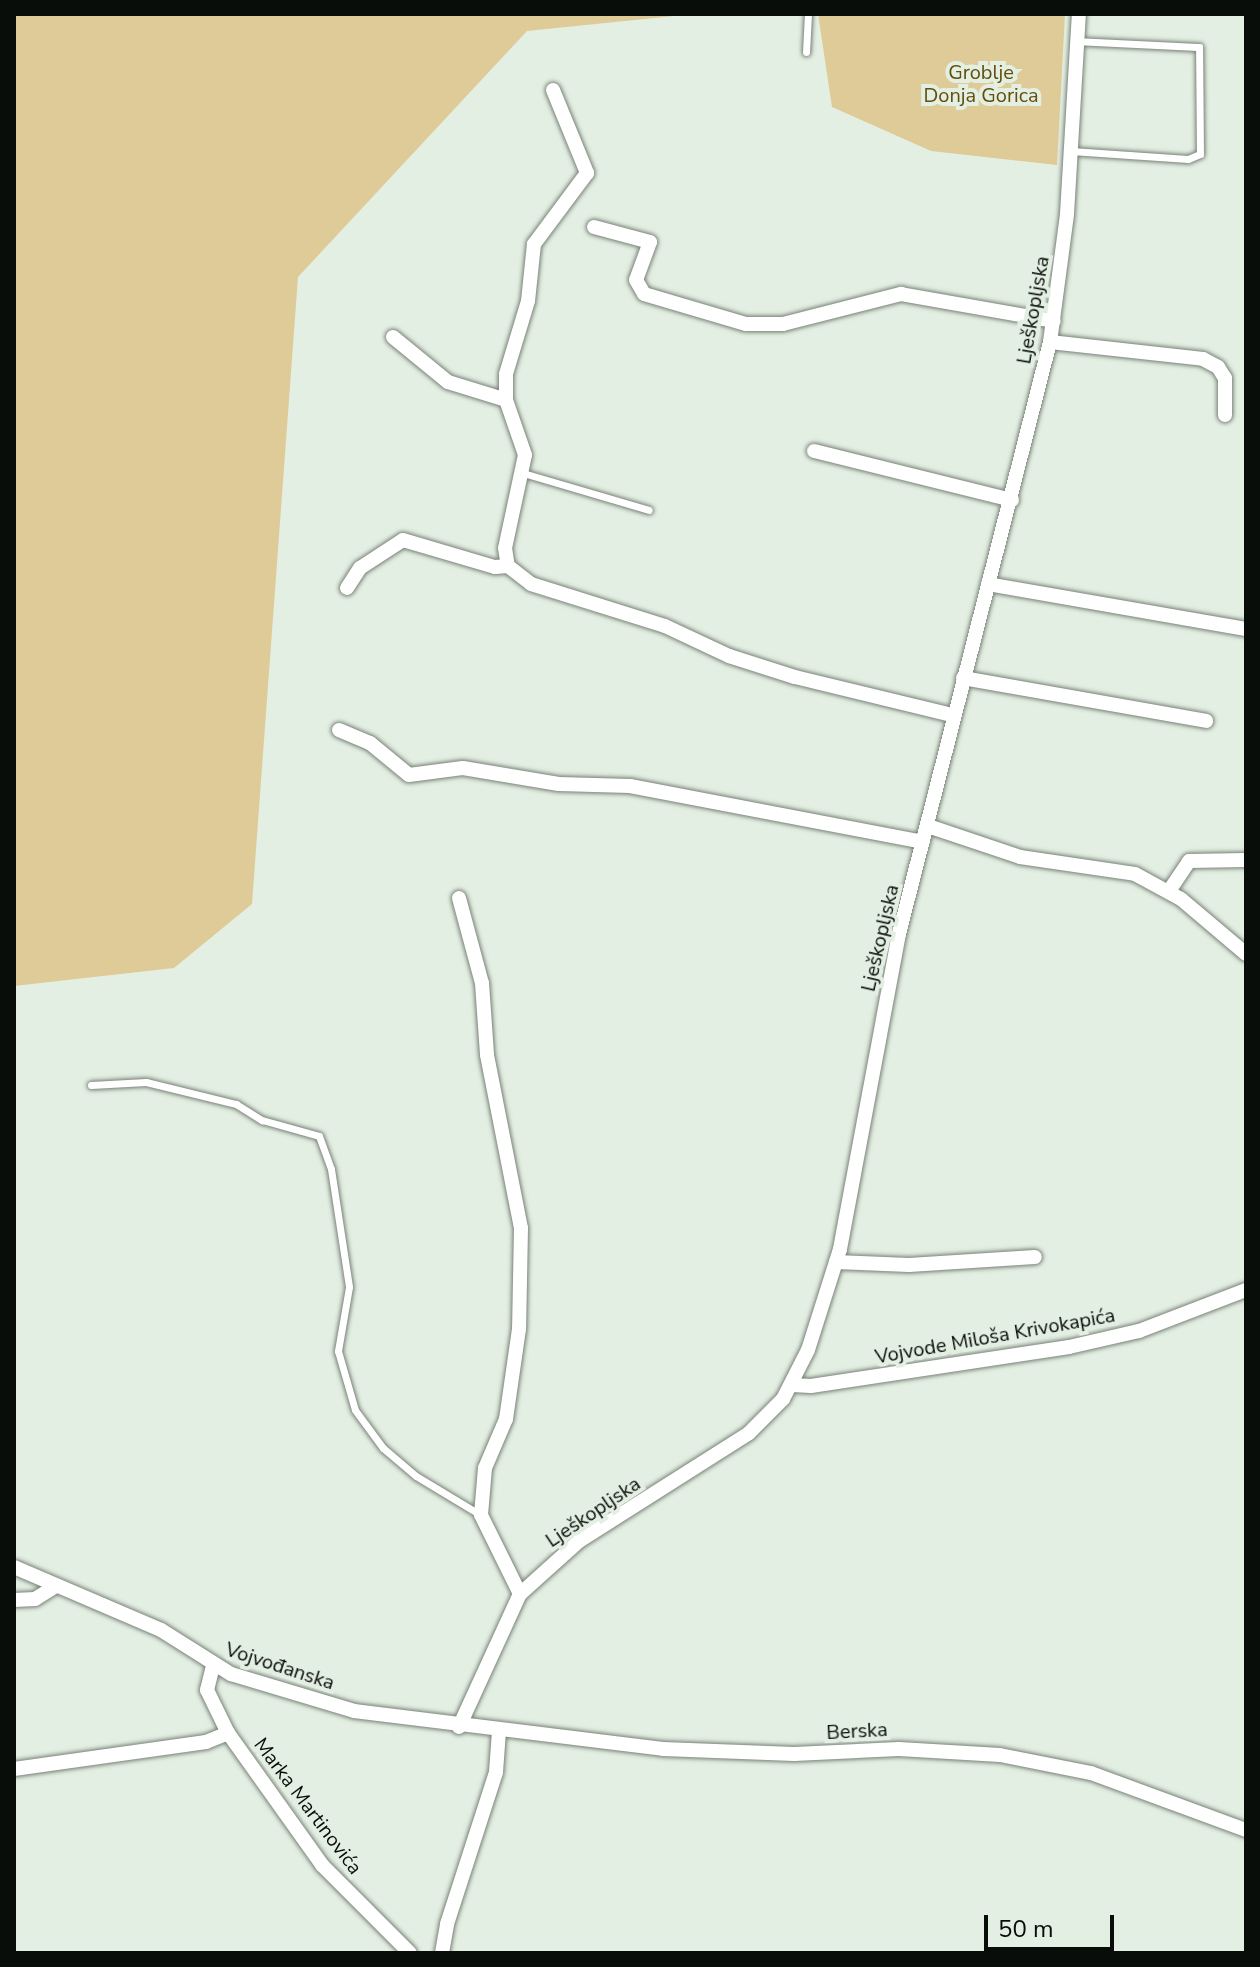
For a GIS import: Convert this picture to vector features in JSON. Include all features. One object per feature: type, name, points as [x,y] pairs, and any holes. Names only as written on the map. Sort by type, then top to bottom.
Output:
[{"type":"street","name":"Lješkopljska","points":[[459,1727],[520,1594],[579,1541],[749,1433],[792,1385],[836,1262],[896,949],[928,826],[952,715],[1012,500],[1050,342],[1071,151],[1079,14]]},
{"type":"street","points":[[508,566],[505,548],[523,473],[523,441],[506,400],[506,374],[528,301],[534,244],[587,173],[553,90]]},
{"type":"street","points":[[594,227],[650,242],[636,280],[644,294],[746,324],[783,324],[901,294],[1054,321]]},
{"type":"street","points":[[393,337],[448,382],[506,400]]},
{"type":"street","points":[[1050,342],[1203,359],[1225,378],[1225,415]]},
{"type":"street","points":[[814,451],[1012,500]]},
{"type":"street","points":[[347,588],[360,568],[403,540],[495,567],[508,566],[531,584],[665,626],[729,656],[795,677],[952,715]]},
{"type":"street","points":[[988,584],[1246,629]]},
{"type":"street","points":[[963,678],[1206,721]]},
{"type":"street","points":[[339,730],[370,743],[409,775],[463,768],[559,784],[630,786],[923,842]]},
{"type":"street","points":[[928,826],[1020,857],[1123,871],[1169,891],[1246,954]]},
{"type":"street","points":[[1169,891],[1189,861],[1246,860]]},
{"type":"street","points":[[459,898],[482,983],[487,1055],[521,1228],[519,1329],[506,1419],[485,1468],[481,1515],[520,1594]]},
{"type":"street","points":[[836,1262],[909,1265],[1035,1257]]},
{"type":"street","name":"Vojvode Miloša Krivokapića","points":[[792,1385],[811,1386],[1069,1347],[1139,1331],[1246,1290]]},
{"type":"street","name":"Vojvođanska","points":[[14,1567],[54,1587],[161,1630],[213,1666],[354,1711],[459,1727]]},
{"type":"street","points":[[14,1600],[35,1599],[54,1587]]},
{"type":"street","name":"Marka Martinovića","points":[[213,1666],[207,1690],[228,1733],[322,1865],[410,1953]]},
{"type":"street","name":"Berska","points":[[459,1727],[663,1749],[794,1754],[899,1749],[1000,1755],[1091,1773],[1246,1830]]},
{"type":"street","points":[[442,1953],[447,1924],[496,1772],[499,1731]]},
{"type":"street","points":[[14,1769],[206,1742],[228,1733]]},
{"type":"lane","points":[[806,52],[808,14]]},
{"type":"lane","points":[[1071,151],[1188,159],[1200,154],[1199,47],[1078,41]]},
{"type":"lane","points":[[523,473],[649,510]]},
{"type":"lane","points":[[91,1085],[146,1082],[236,1104],[262,1120],[319,1136],[331,1169],[349,1287],[338,1351],[355,1410],[383,1448],[405,1467],[481,1515]]},
{"type":"green space","points":[[14,14],[694,14],[527,31],[298,277],[252,904],[174,968],[14,986]]},
{"type":"green space","name":"Groblje Donja Gorica","points":[[818,14],[1065,14],[1057,165],[931,151],[832,107]]}]
